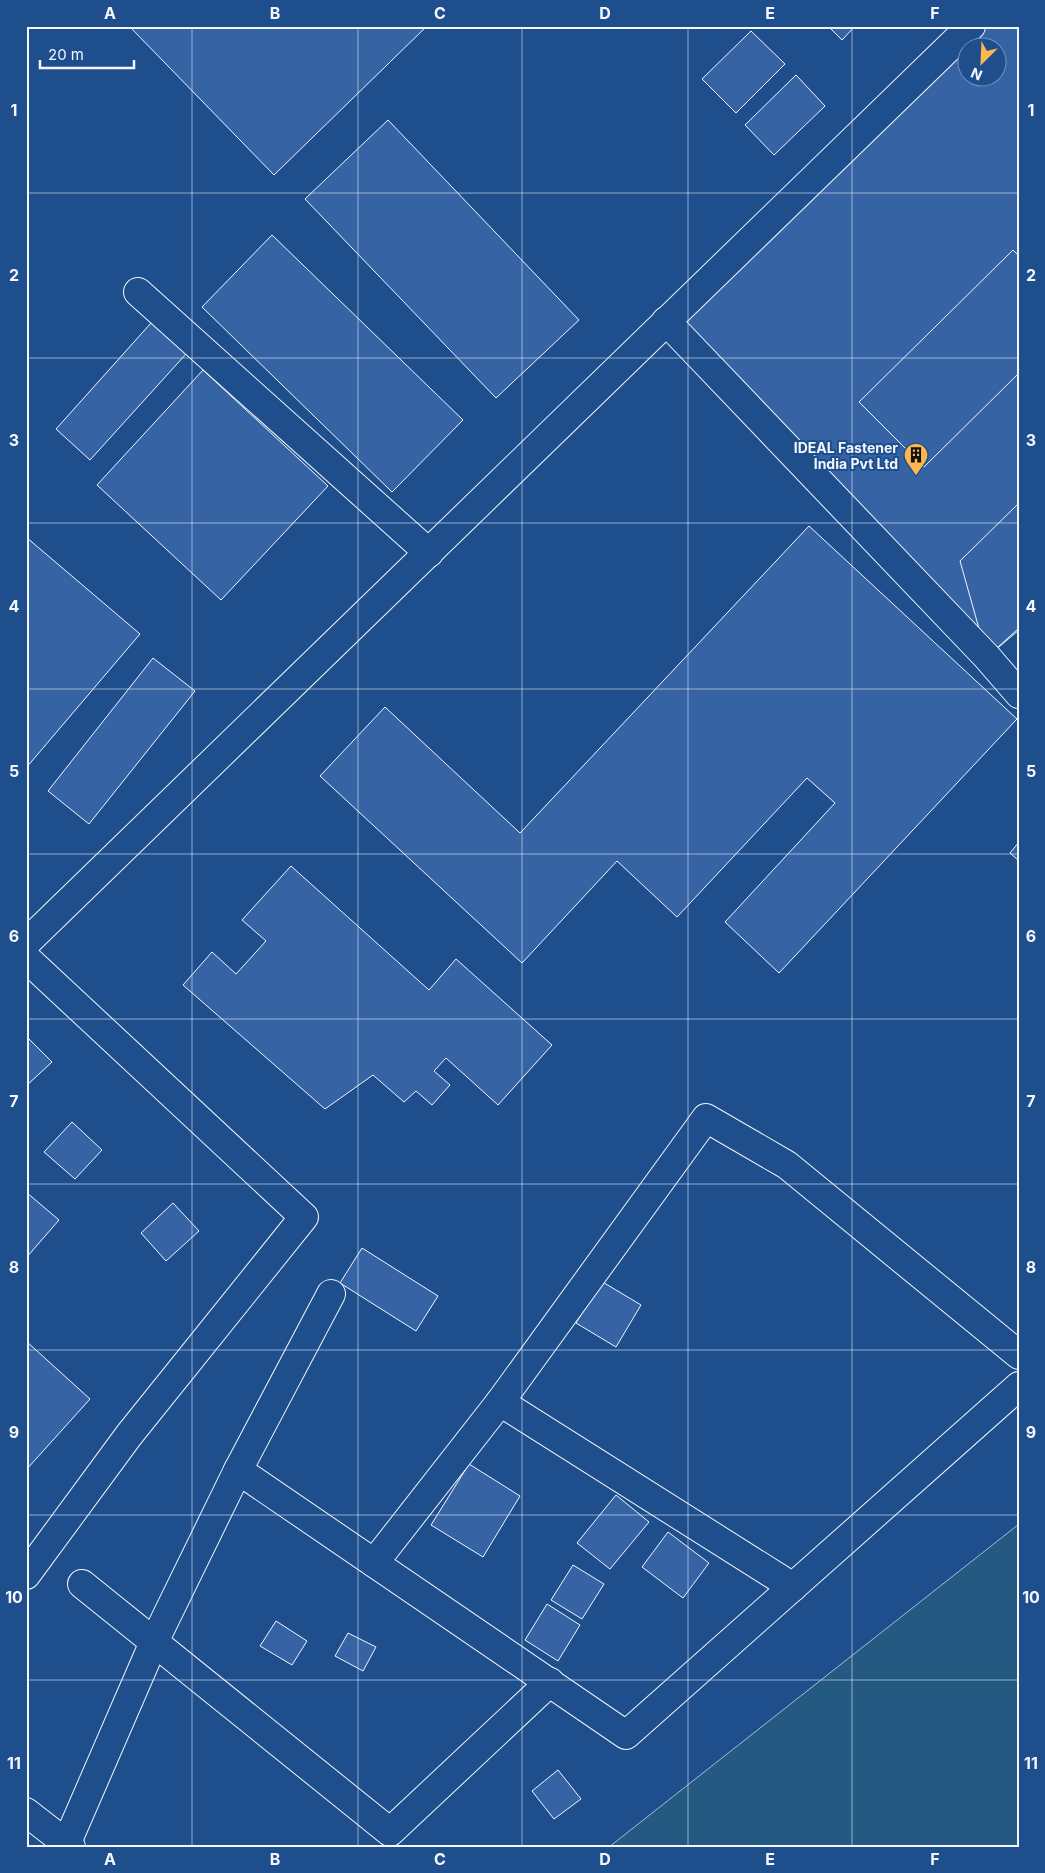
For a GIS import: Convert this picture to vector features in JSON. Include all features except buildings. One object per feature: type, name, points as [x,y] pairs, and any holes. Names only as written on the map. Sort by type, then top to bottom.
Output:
[{"type":"street","points":[[26,943],[971,26]]},
{"type":"street","points":[[138,292],[429,553]]},
{"type":"street","points":[[666,321],[1019,694]]},
{"type":"street","points":[[26,958],[304,1217],[129,1436],[26,1575]]},
{"type":"street","points":[[374,1563],[500,1402],[706,1118],[786,1166],[1019,1355]]},
{"type":"street","points":[[26,1812],[68,1846],[154,1642],[238,1470],[331,1294]]},
{"type":"street","points":[[238,1470],[626,1735],[1019,1386]]},
{"type":"street","points":[[500,1402],[793,1587]]},
{"type":"street","points":[[82,1584],[154,1642],[382,1839],[550,1682]]},
{"type":"shaded area","points":[[1019,1524],[1019,1847],[609,1847]]},
{"type":"place","name":"IDEAL Fastener India Pvt Ltd","points":[[916,476]]}]
